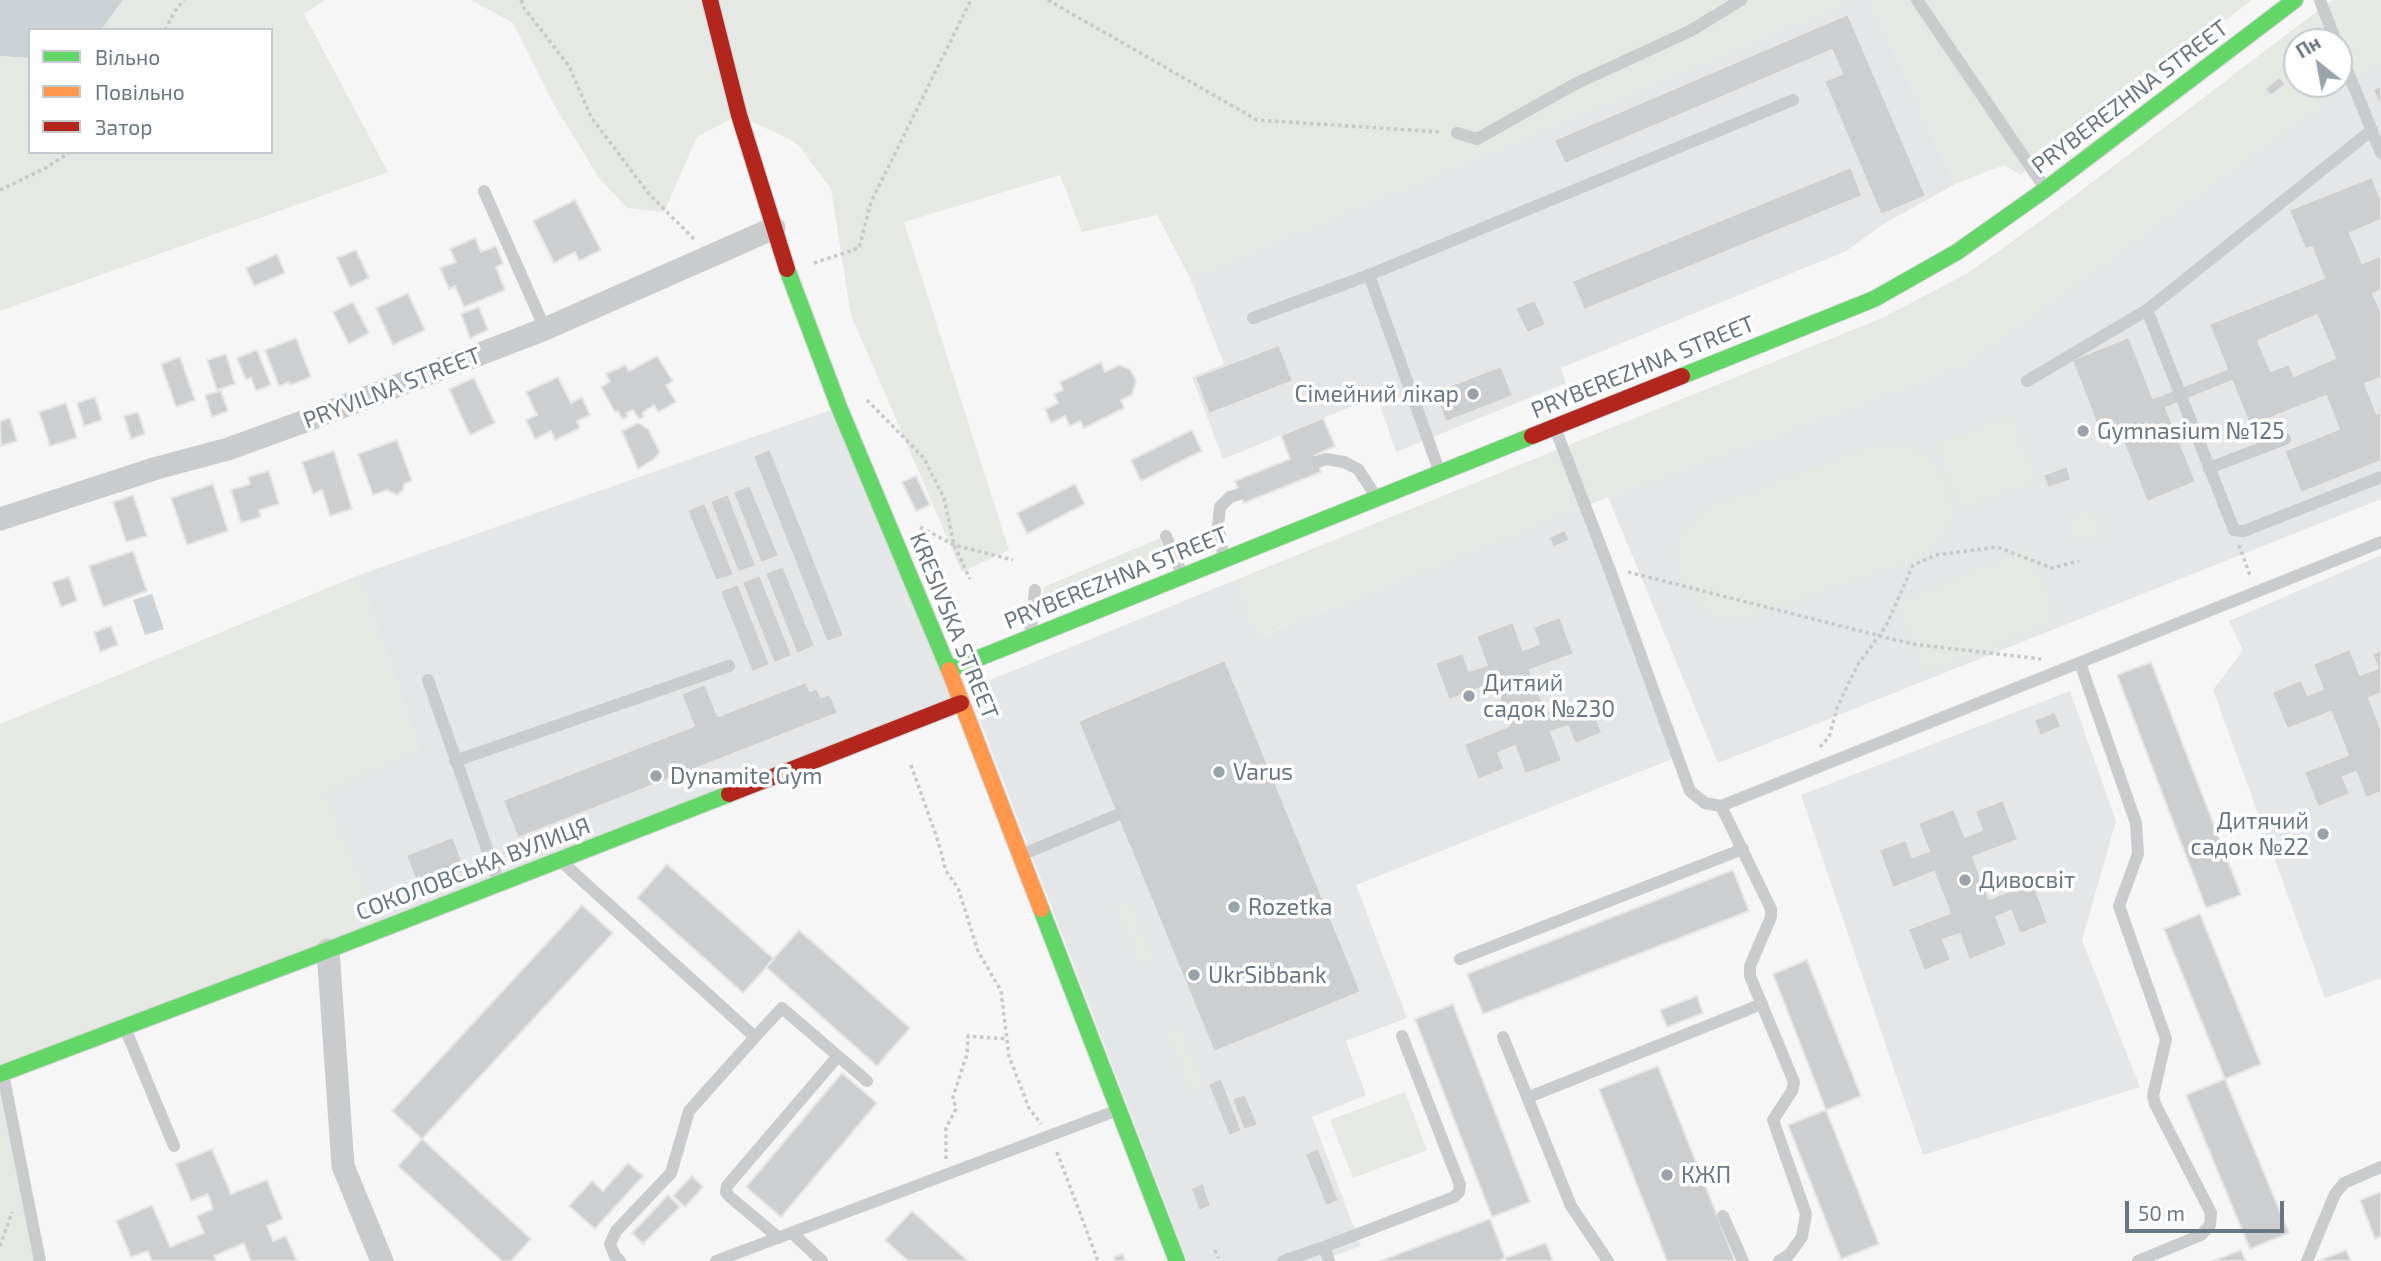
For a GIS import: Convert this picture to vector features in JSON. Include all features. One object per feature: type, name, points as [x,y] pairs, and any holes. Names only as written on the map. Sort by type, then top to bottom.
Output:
[{"type":"street","name":"KRESIVSKA STREET","points":[[710,0],[739,115],[774,228],[839,407],[949,670],[1178,1261]]},
{"type":"street","name":"PRYBEREZHNA STREET","points":[[949,670],[1874,299],[1957,252],[2046,189],[2295,0]]},
{"type":"street","name":"PRYVILNA STREET","points":[[0,519],[157,468],[228,449],[545,330],[774,228]]},
{"type":"street","name":"СОКОЛОВСЬКА ВУЛИЦЯ","points":[[2,1074],[499,884],[961,703]]},
{"type":"street","points":[[328,950],[343,1166],[383,1261]]},
{"type":"lane","points":[[1457,133],[1477,139],[1574,85],[1690,32],[1741,0]]},
{"type":"lane","points":[[1917,0],[2046,189]]},
{"type":"lane","points":[[2320,0],[2331,28]]},
{"type":"lane","points":[[2353,84],[2381,153]]},
{"type":"lane","points":[[1253,318],[1369,275],[1793,100]]},
{"type":"lane","points":[[2027,381],[2147,310],[2372,130]]},
{"type":"lane","points":[[484,191],[545,330]]},
{"type":"lane","points":[[1369,275],[1440,473]]},
{"type":"lane","points":[[2147,310],[2234,530],[2244,531],[2381,477]]},
{"type":"lane","points":[[1555,427],[1690,791],[1705,803],[1721,806],[2381,542]]},
{"type":"lane","points":[[2209,468],[2284,439]]},
{"type":"lane","points":[[1317,462],[1326,459],[1344,462],[1358,469],[1377,498]]},
{"type":"lane","points":[[1224,560],[1218,526],[1220,507],[1230,497],[1240,494]]},
{"type":"lane","points":[[1166,536],[1183,576]]},
{"type":"lane","points":[[1029,638],[1035,590]]},
{"type":"lane","points":[[2080,663],[2136,823],[2138,854],[2119,906],[2166,1039],[2153,1096],[2211,1213],[2210,1226],[2201,1235],[2138,1261]]},
{"type":"lane","points":[[455,761],[729,666]]},
{"type":"lane","points":[[428,680],[499,884]]},
{"type":"lane","points":[[1721,806],[1771,909],[1771,917],[1750,965],[1751,976],[1794,1082],[1792,1091],[1773,1120],[1806,1214],[1802,1237],[1789,1255],[1779,1261]]},
{"type":"lane","points":[[1020,856],[1117,815]]},
{"type":"lane","points":[[1460,959],[1743,849]]},
{"type":"lane","points":[[559,860],[755,1037]]},
{"type":"lane","points":[[1529,1097],[1762,1004]]},
{"type":"lane","points":[[620,1261],[610,1244],[615,1231],[671,1173],[689,1111],[782,1009],[867,1081]]},
{"type":"lane","points":[[125,1027],[174,1146]]},
{"type":"lane","points":[[1283,1261],[1454,1197],[1459,1192],[1460,1185],[1402,1036]]},
{"type":"lane","points":[[1503,1037],[1572,1206],[1608,1261]]},
{"type":"lane","points":[[779,1238],[730,1197],[726,1192],[727,1186],[838,1056]]},
{"type":"lane","points":[[2,1074],[40,1261]]},
{"type":"lane","points":[[716,1261],[1119,1110]]},
{"type":"lane","points":[[2307,1261],[2335,1194],[2344,1183],[2381,1167]]},
{"type":"lane","points":[[1724,1216],[1743,1261]]},
{"type":"lane","points":[[792,1233],[822,1261]]},
{"type":"lane","points":[[1324,1247],[1329,1261]]},
{"type":"path","points":[[166,28],[184,0]]},
{"type":"path","points":[[522,0],[524,8],[569,66],[591,117],[649,194],[696,240]]},
{"type":"path","points":[[789,272],[859,248],[871,202],[971,0]]},
{"type":"path","points":[[1048,0],[1257,120],[1457,133]]},
{"type":"path","points":[[0,190],[44,169],[67,154]]},
{"type":"path","points":[[867,400],[924,458],[944,498],[954,545],[970,579]]},
{"type":"path","points":[[918,526],[954,545],[1013,560]]},
{"type":"path","points":[[2234,530],[2257,593]]},
{"type":"path","points":[[1820,748],[1829,737],[1837,708],[1857,666],[1886,626],[1913,565],[1936,555],[1997,547],[2052,569],[2079,561]]},
{"type":"path","points":[[1609,568],[1912,644],[2041,659]]},
{"type":"path","points":[[911,765],[946,871],[958,888],[978,951],[1001,991],[1009,1056],[1029,1108],[1051,1136],[1098,1261]]},
{"type":"path","points":[[940,1178],[947,1152],[946,1128],[956,1109],[953,1097],[967,1054],[968,1036],[1007,1039]]},
{"type":"path","points":[[1215,1250],[1217,1258]]},
{"type":"shaded area","points":[[0,0],[123,0],[102,28],[28,28],[28,58],[0,56]]},
{"type":"shaded area","points":[[123,0],[325,0],[304,14],[388,172],[0,311],[0,56],[28,58],[28,154],[273,154],[273,28],[102,28]]},
{"type":"shaded area","points":[[471,0],[1853,0],[1190,278],[1157,215],[1082,232],[1060,175],[904,222],[1009,550],[962,572],[851,315],[831,189],[800,147],[738,115],[697,137],[664,212],[627,208],[599,178],[553,103],[513,23]]},
{"type":"shaded area","points":[[1853,0],[1870,0],[1955,184],[1882,225],[1846,251],[1561,368],[1566,383],[1396,452],[1377,396],[1223,459],[1192,377],[1224,364],[1190,278]]},
{"type":"shaded area","points":[[1870,0],[2252,0],[2021,175],[2004,165],[1955,184]]},
{"type":"shaded area","points":[[2332,0],[2381,0],[2381,61],[2353,81],[2353,28],[2295,28]]},
{"type":"shaded area","points":[[2283,37],[2283,98],[2330,98],[1963,366],[1608,497],[1256,638],[1233,581],[1882,318],[1968,273]]},
{"type":"shaded area","name":"Gymnasium №125","points":[[2381,61],[2381,499],[1718,763],[1608,497],[1963,366],[2330,98],[2353,98],[2353,81]]},
{"type":"shaded area","points":[[839,407],[961,703],[380,930],[324,792],[419,748],[359,575]]},
{"type":"shaded area","points":[[2011,416],[2037,482],[1961,509],[1935,444]]},
{"type":"shaded area","points":[[1892,443],[1916,449],[1926,456],[1935,464],[1949,486],[1953,512],[1950,524],[1932,548],[1911,561],[1739,621],[1726,620],[1704,611],[1695,601],[1681,576],[1678,550],[1681,536],[1695,518],[1713,506],[1872,446]]},
{"type":"shaded area","points":[[1582,507],[1682,755],[1356,885],[1407,1018],[1346,1041],[1366,1095],[1312,1117],[1361,1246],[1319,1261],[1187,1261],[968,689],[1233,581],[1257,638]]},
{"type":"shaded area","points":[[2078,512],[2092,513],[2101,520],[2104,532],[2098,540],[2077,540],[2070,534],[2069,523]]},
{"type":"shaded area","points":[[1160,538],[1166,553],[1042,604],[1044,587]]},
{"type":"shaded area","points":[[2030,549],[2058,620],[1925,672],[1897,602]]},
{"type":"shaded area","name":"Дитячий садок №22","points":[[2381,555],[2381,978],[2325,998],[2213,690],[2243,650],[2229,621]]},
{"type":"shaded area","points":[[359,575],[419,748],[325,792],[380,930],[3,1073],[43,1261],[0,1261],[0,724]]},
{"type":"shaded area","points":[[152,594],[164,629],[145,635],[133,600]]},
{"type":"shaded area","name":"Дивосвіт","points":[[2070,691],[2116,821],[2082,940],[2140,1087],[1923,1155],[1801,795]]},
{"type":"shaded area","points":[[1131,902],[1154,961],[1140,967],[1117,907]]},
{"type":"shaded area","points":[[1180,1026],[1204,1085],[1190,1091],[1166,1032]]},
{"type":"shaded area","points":[[1405,1092],[1427,1150],[1353,1178],[1330,1120]]},
{"type":"building","points":[[1848,14],[1926,196],[1881,215],[1824,81],[1842,74],[1832,50],[1565,164],[1554,140]]},
{"type":"building","points":[[2279,77],[2283,81],[2283,86],[2271,96],[2265,89]]},
{"type":"building","points":[[2381,86],[2381,101],[2378,102],[2373,89]]},
{"type":"building","points":[[1851,167],[1862,196],[1584,310],[1572,281]]},
{"type":"building","points":[[2372,177],[2381,199],[2381,220],[2350,233],[2362,263],[2381,256],[2381,290],[2373,294],[2381,311],[2381,378],[2365,384],[2377,414],[2381,412],[2381,461],[2301,493],[2284,451],[2339,429],[2326,396],[2250,426],[2232,381],[2166,408],[2196,482],[2147,502],[2118,428],[2101,435],[2072,360],[2129,337],[2153,398],[2227,369],[2209,324],[2324,278],[2312,247],[2305,249],[2289,210]],"holes":[[[2317,315],[2335,358],[2294,376],[2289,364],[2271,371],[2258,341]]]},
{"type":"building","points":[[575,200],[601,250],[579,261],[575,252],[554,263],[533,221]]},
{"type":"building","points":[[475,238],[481,252],[496,246],[503,264],[496,267],[505,290],[464,307],[455,286],[449,289],[440,268],[456,262],[450,249]]},
{"type":"building","points":[[356,250],[369,278],[350,287],[337,258]]},
{"type":"building","points":[[277,254],[285,273],[254,286],[246,268]]},
{"type":"building","points":[[408,293],[425,330],[393,345],[376,308]]},
{"type":"building","points":[[1535,300],[1546,325],[1527,333],[1515,308]]},
{"type":"building","points":[[353,302],[369,333],[349,344],[333,312]]},
{"type":"building","points":[[479,307],[488,330],[470,338],[461,314]]},
{"type":"building","points":[[296,338],[311,377],[279,386],[265,350]]},
{"type":"building","points":[[1279,345],[1293,381],[1209,414],[1195,377]]},
{"type":"building","points":[[257,350],[271,385],[256,391],[251,377],[246,380],[237,358]]},
{"type":"building","points":[[226,354],[235,384],[217,390],[207,360]]},
{"type":"building","points":[[657,356],[673,381],[666,385],[676,402],[658,412],[654,405],[642,413],[644,416],[639,419],[633,410],[626,413],[628,416],[622,419],[601,387],[610,382],[606,374],[625,365],[629,371]]},
{"type":"building","points":[[180,357],[195,400],[176,407],[161,364]]},
{"type":"building","points":[[1101,362],[1105,372],[1119,365],[1130,369],[1136,381],[1132,395],[1121,400],[1124,408],[1084,428],[1080,421],[1070,426],[1065,416],[1051,423],[1045,409],[1058,403],[1054,394],[1063,390],[1060,382]]},
{"type":"building","name":"Сімейний лікар","points":[[1501,366],[1513,396],[1446,422],[1434,392]]},
{"type":"building","points":[[558,377],[571,403],[582,397],[590,415],[577,421],[580,428],[555,440],[551,431],[535,439],[526,420],[537,415],[526,392]]},
{"type":"building","points":[[474,378],[495,423],[470,435],[449,389]]},
{"type":"building","points":[[221,391],[228,411],[212,417],[205,395]]},
{"type":"building","points":[[95,397],[102,420],[84,426],[77,403]]},
{"type":"building","points":[[66,403],[77,438],[50,446],[39,412]]},
{"type":"building","points":[[138,412],[145,434],[131,439],[124,416]]},
{"type":"building","points":[[10,418],[17,441],[1,446],[0,421]]},
{"type":"building","points":[[1323,418],[1335,446],[1315,455],[1321,472],[1244,503],[1235,481],[1290,459],[1281,435]]},
{"type":"building","points":[[638,423],[648,429],[660,452],[638,469],[622,431]]},
{"type":"building","points":[[1192,430],[1202,451],[1141,481],[1131,460]]},
{"type":"building","points":[[397,440],[412,481],[404,484],[403,490],[397,495],[387,490],[373,495],[358,454]]},
{"type":"building","points":[[770,449],[844,636],[827,642],[753,456]]},
{"type":"building","points":[[334,451],[352,509],[330,516],[322,490],[313,494],[302,462]]},
{"type":"building","points":[[2067,466],[2071,480],[2048,488],[2043,475]]},
{"type":"building","points":[[269,471],[279,504],[259,510],[261,517],[241,523],[231,490],[250,484],[248,477]]},
{"type":"building","points":[[916,476],[930,505],[916,511],[902,482]]},
{"type":"building","points":[[213,484],[228,531],[187,545],[171,498]]},
{"type":"building","points":[[1075,484],[1085,504],[1027,534],[1017,513]]},
{"type":"building","points":[[750,485],[779,556],[761,563],[733,492]]},
{"type":"building","points":[[728,494],[756,566],[738,572],[710,501]]},
{"type":"building","points":[[133,495],[147,536],[126,542],[113,502]]},
{"type":"building","points":[[705,503],[734,575],[716,581],[687,510]]},
{"type":"building","points":[[1565,530],[1570,540],[1553,548],[1549,537]]},
{"type":"building","points":[[133,551],[147,591],[103,607],[89,566]]},
{"type":"building","points":[[783,566],[815,646],[797,654],[765,573]]},
{"type":"building","points":[[760,575],[792,656],[774,663],[742,582]]},
{"type":"building","points":[[69,577],[77,601],[61,607],[52,582]]},
{"type":"building","points":[[738,584],[770,665],[752,672],[720,591]]},
{"type":"building","points":[[1560,617],[1574,654],[1530,670],[1546,712],[1588,696],[1602,733],[1575,744],[1568,726],[1551,732],[1562,761],[1525,774],[1515,746],[1498,753],[1505,769],[1478,780],[1464,744],[1509,726],[1494,683],[1449,700],[1435,663],[1463,653],[1469,671],[1487,665],[1476,636],[1513,622],[1523,650],[1539,644],[1533,627]]},
{"type":"building","points":[[111,626],[118,645],[100,652],[94,632]]},
{"type":"building","points":[[2350,649],[2360,675],[2378,668],[2372,654],[2381,650],[2381,693],[2369,698],[2381,729],[2381,792],[2366,798],[2356,772],[2343,777],[2350,794],[2318,807],[2304,772],[2348,755],[2331,712],[2287,729],[2272,692],[2301,680],[2308,695],[2323,689],[2313,664]]},
{"type":"building","points":[[1225,660],[1361,992],[1214,1052],[1078,721]]},
{"type":"building","points":[[2151,662],[2241,895],[2206,908],[2117,675]]},
{"type":"building","points":[[806,682],[810,691],[817,688],[821,697],[830,694],[838,713],[518,838],[503,800],[694,726],[681,694],[705,684],[718,716]]},
{"type":"building","points":[[2055,712],[2061,727],[2040,736],[2034,720]]},
{"type":"building","points":[[2003,800],[2018,840],[1973,857],[1989,899],[2033,882],[2048,923],[2020,934],[2011,911],[1996,917],[2007,945],[1969,960],[1960,934],[1943,940],[1951,960],[1924,971],[1908,929],[1950,913],[1934,872],[1893,888],[1879,850],[1906,840],[1912,857],[1929,851],[1918,823],[1954,809],[1965,837],[1982,830],[1975,811]]},
{"type":"building","points":[[453,837],[465,869],[418,886],[406,855]]},
{"type":"building","points":[[667,864],[774,959],[743,993],[637,898]]},
{"type":"building","points":[[1733,870],[1749,911],[1483,1014],[1467,974]]},
{"type":"building","points":[[582,905],[613,933],[422,1139],[392,1111]]},
{"type":"building","points":[[2200,914],[2261,1064],[2225,1079],[2164,929]]},
{"type":"building","points":[[799,930],[910,1028],[877,1066],[766,967]]},
{"type":"building","points":[[1807,960],[1861,1096],[1826,1110],[1773,974]]},
{"type":"building","points":[[1697,996],[1703,1013],[1667,1027],[1660,1010]]},
{"type":"building","points":[[1453,1004],[1530,1202],[1492,1217],[1415,1019]]},
{"type":"building","name":"КЖП","points":[[1658,1066],[1735,1261],[1667,1261],[1599,1089]]},
{"type":"building","points":[[842,1073],[877,1103],[781,1217],[746,1187]]},
{"type":"building","points":[[1221,1078],[1242,1131],[1229,1136],[1208,1084]]},
{"type":"building","points":[[2225,1079],[2289,1233],[2250,1249],[2186,1095]]},
{"type":"building","points":[[1245,1094],[1258,1125],[1244,1130],[1232,1099]]},
{"type":"building","points":[[1826,1110],[1879,1244],[1841,1259],[1788,1125]]},
{"type":"building","points":[[422,1139],[531,1239],[511,1261],[502,1261],[398,1166]]},
{"type":"building","points":[[1318,1148],[1339,1201],[1326,1206],[1305,1154]]},
{"type":"building","points":[[212,1149],[231,1194],[267,1180],[283,1219],[267,1226],[273,1241],[286,1236],[297,1261],[251,1261],[244,1243],[214,1256],[216,1261],[152,1261],[148,1251],[131,1257],[116,1221],[152,1205],[170,1247],[204,1233],[197,1216],[213,1209],[208,1194],[191,1201],[176,1164]]},
{"type":"building","points":[[628,1163],[643,1176],[595,1229],[569,1206],[592,1181],[603,1191]]},
{"type":"building","points":[[692,1176],[703,1187],[685,1207],[673,1196]]},
{"type":"building","points":[[1203,1183],[1211,1206],[1199,1211],[1191,1188]]},
{"type":"building","points":[[2381,1192],[2381,1236],[2375,1239],[2360,1200]]},
{"type":"building","points":[[668,1195],[680,1207],[643,1244],[632,1233]]},
{"type":"building","points":[[912,1211],[968,1261],[908,1261],[885,1240]]},
{"type":"building","points":[[1490,1219],[1505,1258],[1498,1261],[1380,1261]]},
{"type":"building","points":[[1546,1243],[1553,1261],[1506,1261],[1505,1258]]},
{"type":"building","points":[[2241,1250],[2246,1261],[2213,1261]]},
{"type":"building","points":[[2346,1250],[2351,1261],[2318,1261]]},
{"type":"building","points":[[1123,1254],[1125,1261],[1115,1261],[1114,1257]]},
{"type":"traffic: fast","points":[[1682,376],[1874,299],[1957,252],[2046,189],[2295,0]]},
{"type":"traffic: fast","points":[[787,269],[839,407],[949,670]]},
{"type":"traffic: fast","points":[[949,670],[1532,436]]},
{"type":"traffic: fast","points":[[0,1074],[729,794]]},
{"type":"traffic: fast","points":[[1041,909],[1177,1261]]},
{"type":"traffic: slow","points":[[949,670],[1041,909]]},
{"type":"traffic: jam","points":[[710,0],[739,115],[787,269]]},
{"type":"traffic: jam","points":[[1532,436],[1682,376]]},
{"type":"traffic: jam","points":[[729,794],[961,703]]},
{"type":"place","name":"Сімейний лікар","points":[[1473,394]]},
{"type":"place","name":"Gymnasium №125","points":[[2083,431]]},
{"type":"place","name":"Дитяий садок №230","points":[[1469,696]]},
{"type":"place","name":"Varus","points":[[1219,772]]},
{"type":"place","name":"Dynamite Gym","points":[[656,776]]},
{"type":"place","name":"Дитячий садок №22","points":[[2323,834]]},
{"type":"place","name":"Дивосвіт","points":[[1965,880]]},
{"type":"place","name":"Rozetka","points":[[1234,907]]},
{"type":"place","name":"UkrSibbank","points":[[1194,975]]},
{"type":"place","name":"КЖП","points":[[1667,1175]]}]
